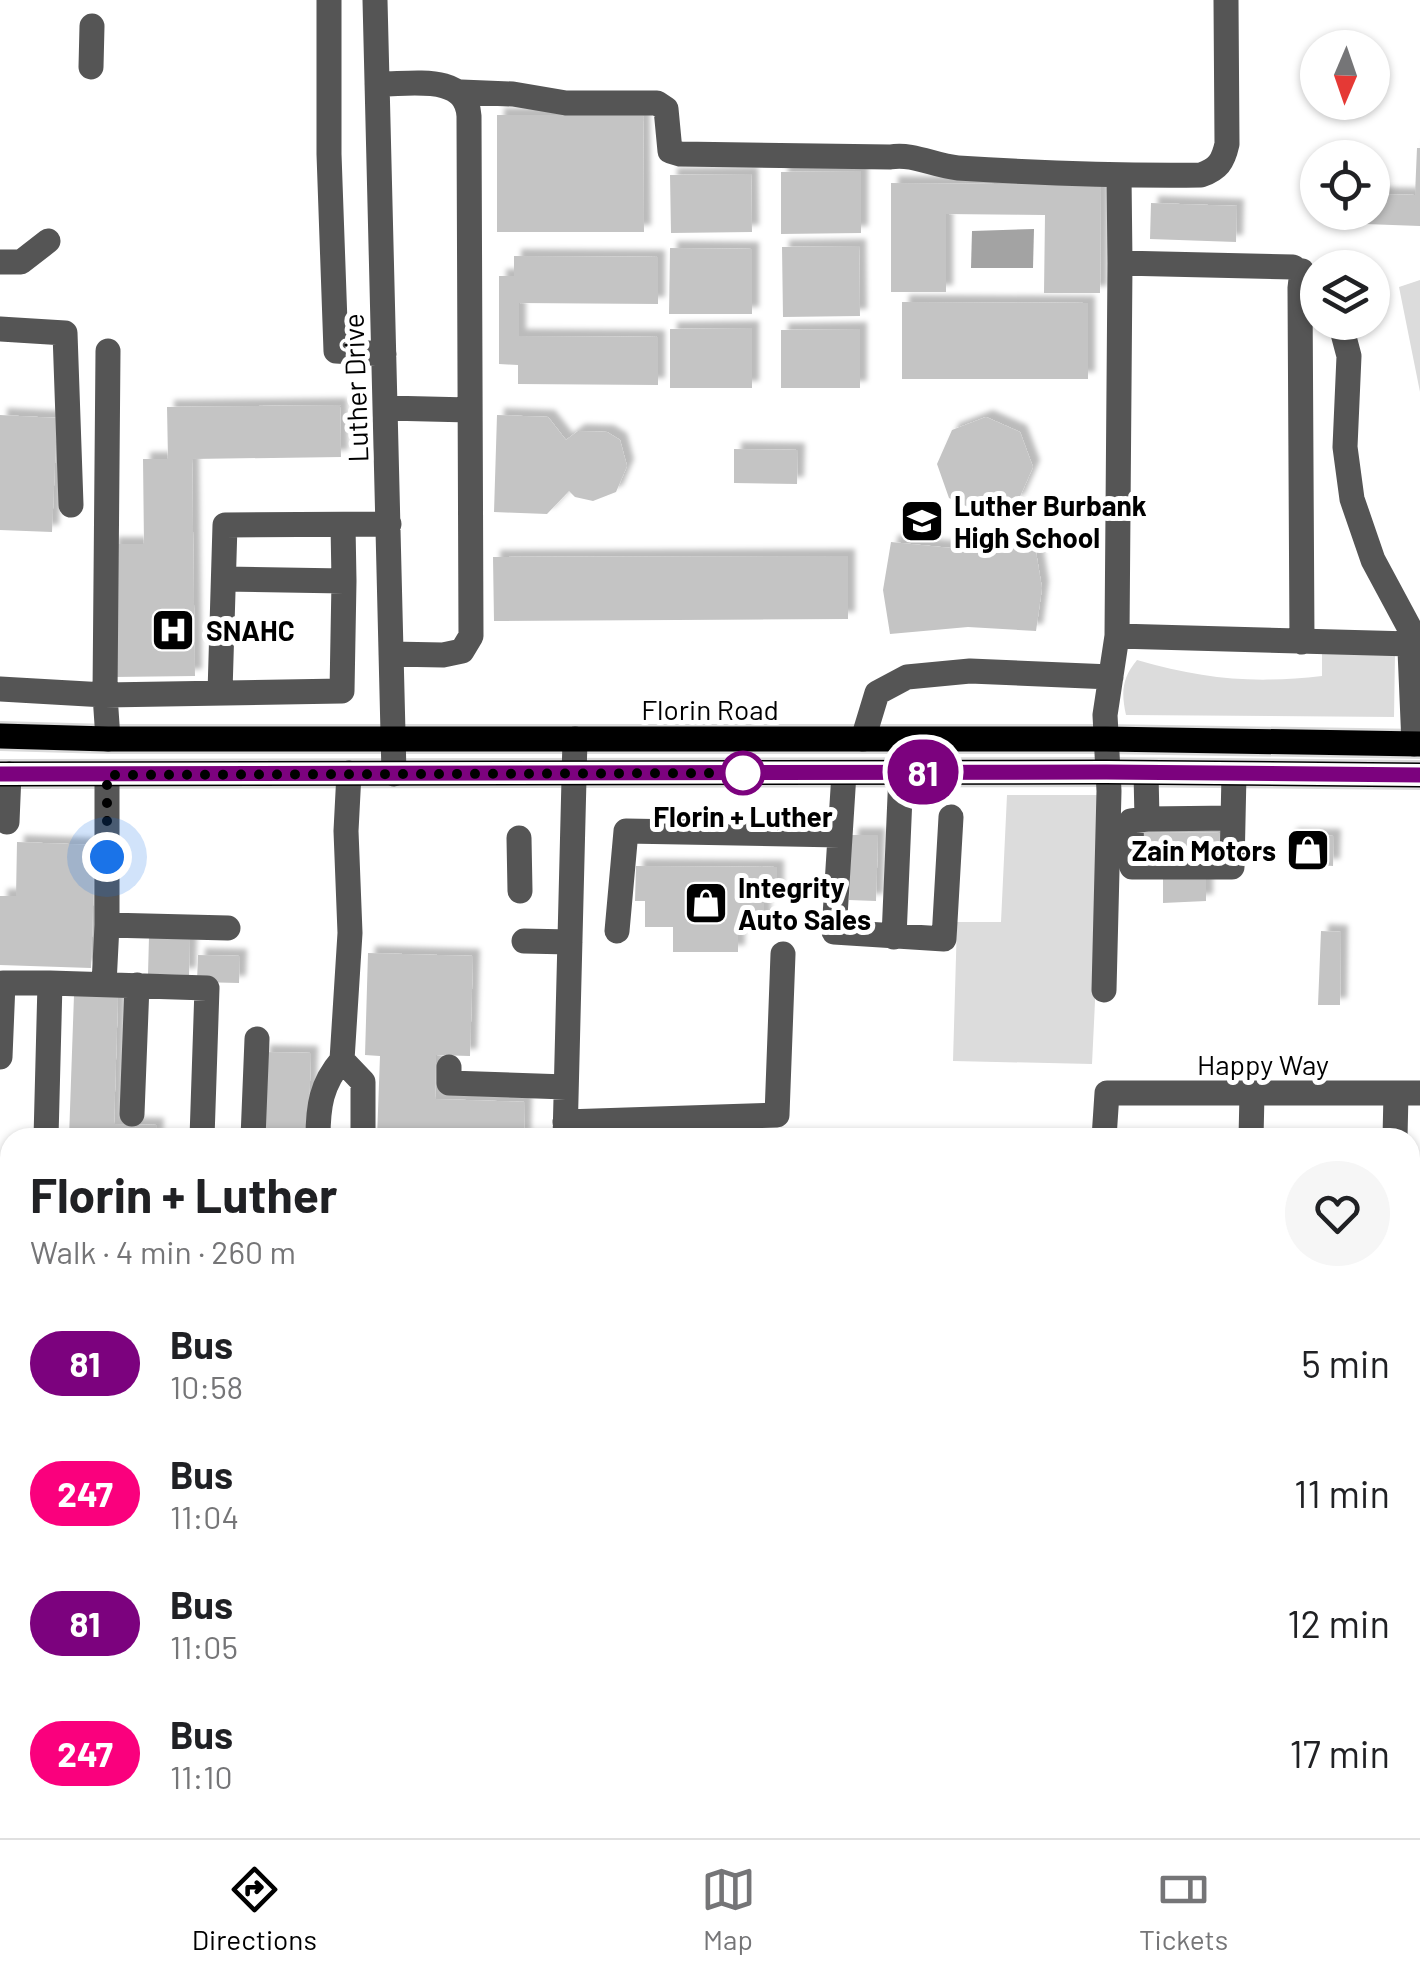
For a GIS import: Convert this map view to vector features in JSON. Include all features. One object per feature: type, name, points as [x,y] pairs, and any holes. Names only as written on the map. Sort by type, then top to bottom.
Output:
[{"type":"main road","name":"Florin Road","points":[[0,736],[1106,739],[1417,744]]},
{"type":"main road","points":[[4,774],[1146,772],[1420,776]]},
{"type":"street","points":[[328,0],[336,351],[384,354]]},
{"type":"street","name":"Luther Drive","points":[[375,0],[394,774]]},
{"type":"street","points":[[461,92],[513,94],[566,103],[657,103],[666,109],[670,151],[680,154],[907,154],[938,166],[1118,176],[1201,176],[1224,160],[1227,144],[1226,0]]},
{"type":"street","points":[[91,68],[92,26]]},
{"type":"street","points":[[377,84],[449,85],[461,92],[468,103],[469,116],[471,636],[462,651],[442,656],[392,654]]},
{"type":"street","points":[[1104,990],[1109,791],[1105,715],[1117,636],[1118,176]]},
{"type":"street","points":[[0,262],[21,262],[48,241]]},
{"type":"street","points":[[1120,262],[1293,266],[1300,271]]},
{"type":"street","points":[[0,328],[65,333],[72,505]]},
{"type":"street","points":[[1300,340],[1302,642]]},
{"type":"street","points":[[1345,340],[1349,356],[1345,446],[1352,500],[1373,560],[1410,627],[1417,744]]},
{"type":"street","points":[[108,351],[108,739]]},
{"type":"street","points":[[386,408],[470,410]]},
{"type":"street","points":[[0,689],[106,695],[342,691],[343,524]]},
{"type":"street","points":[[220,692],[224,525],[389,524]]},
{"type":"street","points":[[224,579],[344,581]]},
{"type":"street","points":[[1117,636],[1411,644]]},
{"type":"street","points":[[863,739],[877,693],[907,677],[970,672],[1111,677]]},
{"type":"street","points":[[565,1128],[575,738]]},
{"type":"street","points":[[894,937],[901,772]]},
{"type":"street","points":[[1146,772],[1146,820]]},
{"type":"street","points":[[844,773],[834,932],[944,940],[951,818]]},
{"type":"street","points":[[4,774],[8,822]]},
{"type":"street","points":[[318,1128],[318,1103],[330,1073],[342,1060],[350,933],[346,831],[349,774]]},
{"type":"street","points":[[1233,818],[1131,821],[1132,867],[1232,867],[1234,774]]},
{"type":"street","points":[[104,984],[107,775]]},
{"type":"street","points":[[617,931],[626,831],[840,835]]},
{"type":"street","points":[[520,838],[520,891]]},
{"type":"street","points":[[106,925],[228,928]]},
{"type":"street","points":[[524,941],[570,942]]},
{"type":"street","points":[[593,1128],[777,1115],[782,954]]},
{"type":"street","points":[[46,1128],[50,983]]},
{"type":"street","points":[[0,1056],[3,984],[207,988],[202,1128]]},
{"type":"street","points":[[132,1114],[137,985]]},
{"type":"street","points":[[253,1128],[257,1039]]},
{"type":"street","points":[[342,1060],[363,1082],[363,1128]]},
{"type":"street","points":[[449,1067],[449,1083],[566,1087]]},
{"type":"street","name":"Happy Way","points":[[1105,1128],[1107,1093],[1408,1093]]},
{"type":"street","points":[[1397,1128],[1408,1093]]},
{"type":"street","points":[[1251,1128],[1252,1094]]},
{"type":"shaded area","points":[[1034,229],[1033,268],[971,268],[972,231]]},
{"type":"shaded area","points":[[1420,280],[1420,392],[1399,287]]},
{"type":"shaded area","points":[[1322,652],[1395,654],[1394,717],[1126,715],[1124,686],[1137,660],[1207,676],[1273,680],[1322,676]]},
{"type":"shaded area","points":[[1007,795],[1098,795],[1104,815],[1092,1064],[953,1061],[957,922],[1001,922]]},
{"type":"building","points":[[497,115],[643,115],[644,232],[497,232]]},
{"type":"building","points":[[1420,148],[1420,226],[1390,225],[1390,194],[1415,195]]},
{"type":"building","points":[[861,171],[861,233],[781,234],[781,172]]},
{"type":"building","points":[[751,174],[752,232],[671,233],[670,175]]},
{"type":"building","points":[[891,183],[1101,185],[1100,293],[1044,293],[1045,215],[946,214],[946,292],[891,292]]},
{"type":"building","points":[[1151,203],[1237,206],[1236,242],[1150,239]]},
{"type":"building","points":[[859,246],[860,316],[783,317],[782,247]]},
{"type":"building","points":[[670,248],[752,249],[752,314],[669,314]]},
{"type":"building","points":[[514,256],[658,257],[658,304],[519,303],[519,336],[658,337],[658,385],[518,384],[518,365],[499,364],[499,276],[514,276]]},
{"type":"building","points":[[902,302],[1088,303],[1088,379],[902,379]]},
{"type":"building","points":[[752,328],[752,388],[670,388],[670,329]]},
{"type":"building","points":[[860,329],[860,388],[781,388],[781,330]]},
{"type":"building","points":[[340,405],[341,457],[192,459],[195,676],[113,677],[111,544],[144,544],[143,459],[168,459],[167,407]]},
{"type":"building","points":[[0,415],[57,418],[52,532],[0,530]]},
{"type":"building","points":[[497,415],[548,417],[566,440],[578,431],[607,432],[620,440],[627,466],[616,492],[593,501],[575,497],[569,491],[547,514],[494,512]]},
{"type":"building","points":[[986,417],[1020,432],[1033,467],[1018,501],[983,514],[949,498],[937,464],[952,430]]},
{"type":"building","points":[[734,449],[798,450],[797,484],[734,483]]},
{"type":"building","points":[[891,542],[990,552],[1035,546],[1042,588],[1036,631],[968,627],[890,634],[883,590]]},
{"type":"building","points":[[848,556],[848,619],[494,621],[493,557]]},
{"type":"building","points":[[1138,832],[1220,833],[1219,853],[1138,854]]},
{"type":"building","points":[[851,835],[878,835],[876,901],[849,900]]},
{"type":"building","points":[[1290,835],[1334,836],[1333,866],[1289,863]]},
{"type":"building","points":[[17,842],[95,845],[91,968],[0,965],[0,896],[16,896]]},
{"type":"building","points":[[636,866],[777,867],[777,901],[764,901],[764,925],[738,925],[738,952],[673,952],[673,927],[645,927],[645,901],[635,901]]},
{"type":"building","points":[[1163,878],[1206,878],[1206,901],[1163,903]]},
{"type":"building","points":[[1321,931],[1341,932],[1340,1005],[1318,1005]]},
{"type":"building","points":[[149,937],[190,938],[189,975],[148,974]]},
{"type":"building","points":[[368,953],[473,956],[470,1056],[436,1055],[435,1099],[525,1102],[524,1128],[377,1128],[380,1056],[365,1055]]},
{"type":"building","points":[[198,955],[240,956],[239,983],[197,982]]},
{"type":"building","points":[[74,995],[118,996],[114,1124],[157,1125],[157,1128],[69,1128]]},
{"type":"building","points":[[263,1052],[311,1053],[308,1128],[260,1128]]},
{"type":"bus line","name":"81","points":[[0,774],[1420,775]]},
{"type":"place","name":"Luther Burbank High School","points":[[922,521]]},
{"type":"place","name":"SNAHC","points":[[173,630]]},
{"type":"place","name":"Florin + Luther","points":[[743,773]]},
{"type":"place","name":"Zain Motors","points":[[1308,850]]},
{"type":"place","name":"Integrity Auto Sales","points":[[706,903]]},
{"type":"route","points":[[107,857],[107,775],[743,773]]}]
